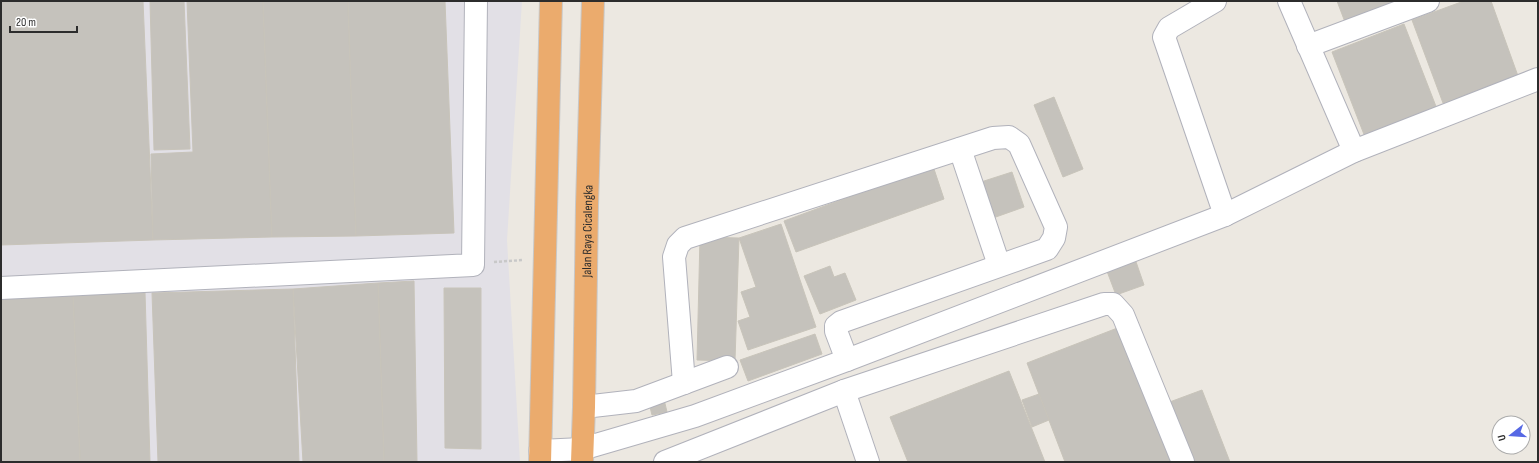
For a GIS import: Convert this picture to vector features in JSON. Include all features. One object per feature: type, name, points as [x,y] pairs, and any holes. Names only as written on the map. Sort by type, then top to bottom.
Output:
[{"type":"highway","points":[[540,456],[546,258],[551,1]]},
{"type":"highway","name":"Jalan Raya Cicalengka","points":[[582,455],[593,1]]},
{"type":"lane","points":[[1,288],[473,265],[476,1]]},
{"type":"lane","points":[[1215,1],[1169,28],[1164,37],[1225,215]]},
{"type":"lane","points":[[1289,1],[1354,152]]},
{"type":"lane","points":[[1308,46],[1428,1]]},
{"type":"lane","points":[[540,456],[582,455],[695,416],[847,360],[1225,215],[1354,152],[1538,80]]},
{"type":"lane","points":[[684,383],[674,257],[678,245],[685,238],[993,138],[1010,137],[1019,144],[1056,227],[1054,238],[1047,249],[841,322],[836,326],[836,331],[847,360]]},
{"type":"lane","points":[[960,149],[999,265]]},
{"type":"lane","points":[[665,462],[844,390],[1104,304],[1113,304],[1123,315],[1183,462]]},
{"type":"lane","points":[[584,408],[636,401],[727,367]]},
{"type":"lane","points":[[844,390],[868,462]]},
{"type":"path","points":[[473,265],[546,258]]},
{"type":"shaded area","points":[[1,1],[522,1],[507,240],[520,462],[1,462]]},
{"type":"building","points":[[1,1],[143,1],[153,240],[1,245]]},
{"type":"building","points":[[150,1],[184,1],[190,149],[154,150]]},
{"type":"building","points":[[187,1],[263,1],[272,237],[153,240],[151,154],[193,152]]},
{"type":"building","points":[[263,1],[348,1],[356,236],[272,237]]},
{"type":"building","points":[[348,1],[445,1],[454,233],[356,236]]},
{"type":"building","points":[[1337,1],[1404,1],[1345,22]]},
{"type":"building","points":[[1464,1],[1491,1],[1518,76],[1443,103],[1412,20]]},
{"type":"building","points":[[1404,24],[1437,109],[1365,137],[1332,52]]},
{"type":"building","points":[[1054,97],[1083,169],[1063,177],[1034,105]]},
{"type":"building","points":[[933,166],[944,199],[796,252],[784,221]]},
{"type":"building","points":[[1012,172],[1024,207],[993,218],[981,182]]},
{"type":"building","points":[[781,224],[816,327],[748,350],[738,321],[750,317],[741,292],[756,287],[739,238]]},
{"type":"building","points":[[700,237],[739,238],[735,361],[697,360]]},
{"type":"building","points":[[1134,256],[1144,285],[1116,295],[1105,266]]},
{"type":"building","points":[[830,266],[834,277],[845,273],[856,300],[820,314],[804,276]]},
{"type":"building","points":[[414,281],[417,462],[384,462],[378,283]]},
{"type":"building","points":[[378,283],[384,462],[303,462],[293,289]]},
{"type":"building","points":[[444,288],[481,288],[481,449],[445,448]]},
{"type":"building","points":[[293,289],[299,462],[158,462],[152,293]]},
{"type":"building","points":[[145,292],[150,462],[80,462],[73,296]]},
{"type":"building","points":[[1,295],[73,296],[80,462],[1,462]]},
{"type":"building","points":[[1120,327],[1171,462],[1065,462],[1027,363]]},
{"type":"building","points":[[815,334],[822,354],[748,381],[740,360]]},
{"type":"building","points":[[1009,371],[1045,462],[908,462],[890,417]]},
{"type":"building","points":[[1202,390],[1230,462],[1189,462],[1167,403]]},
{"type":"building","points":[[1039,394],[1049,420],[1032,427],[1022,400]]},
{"type":"building","points":[[663,395],[667,412],[652,415],[648,399]]}]
